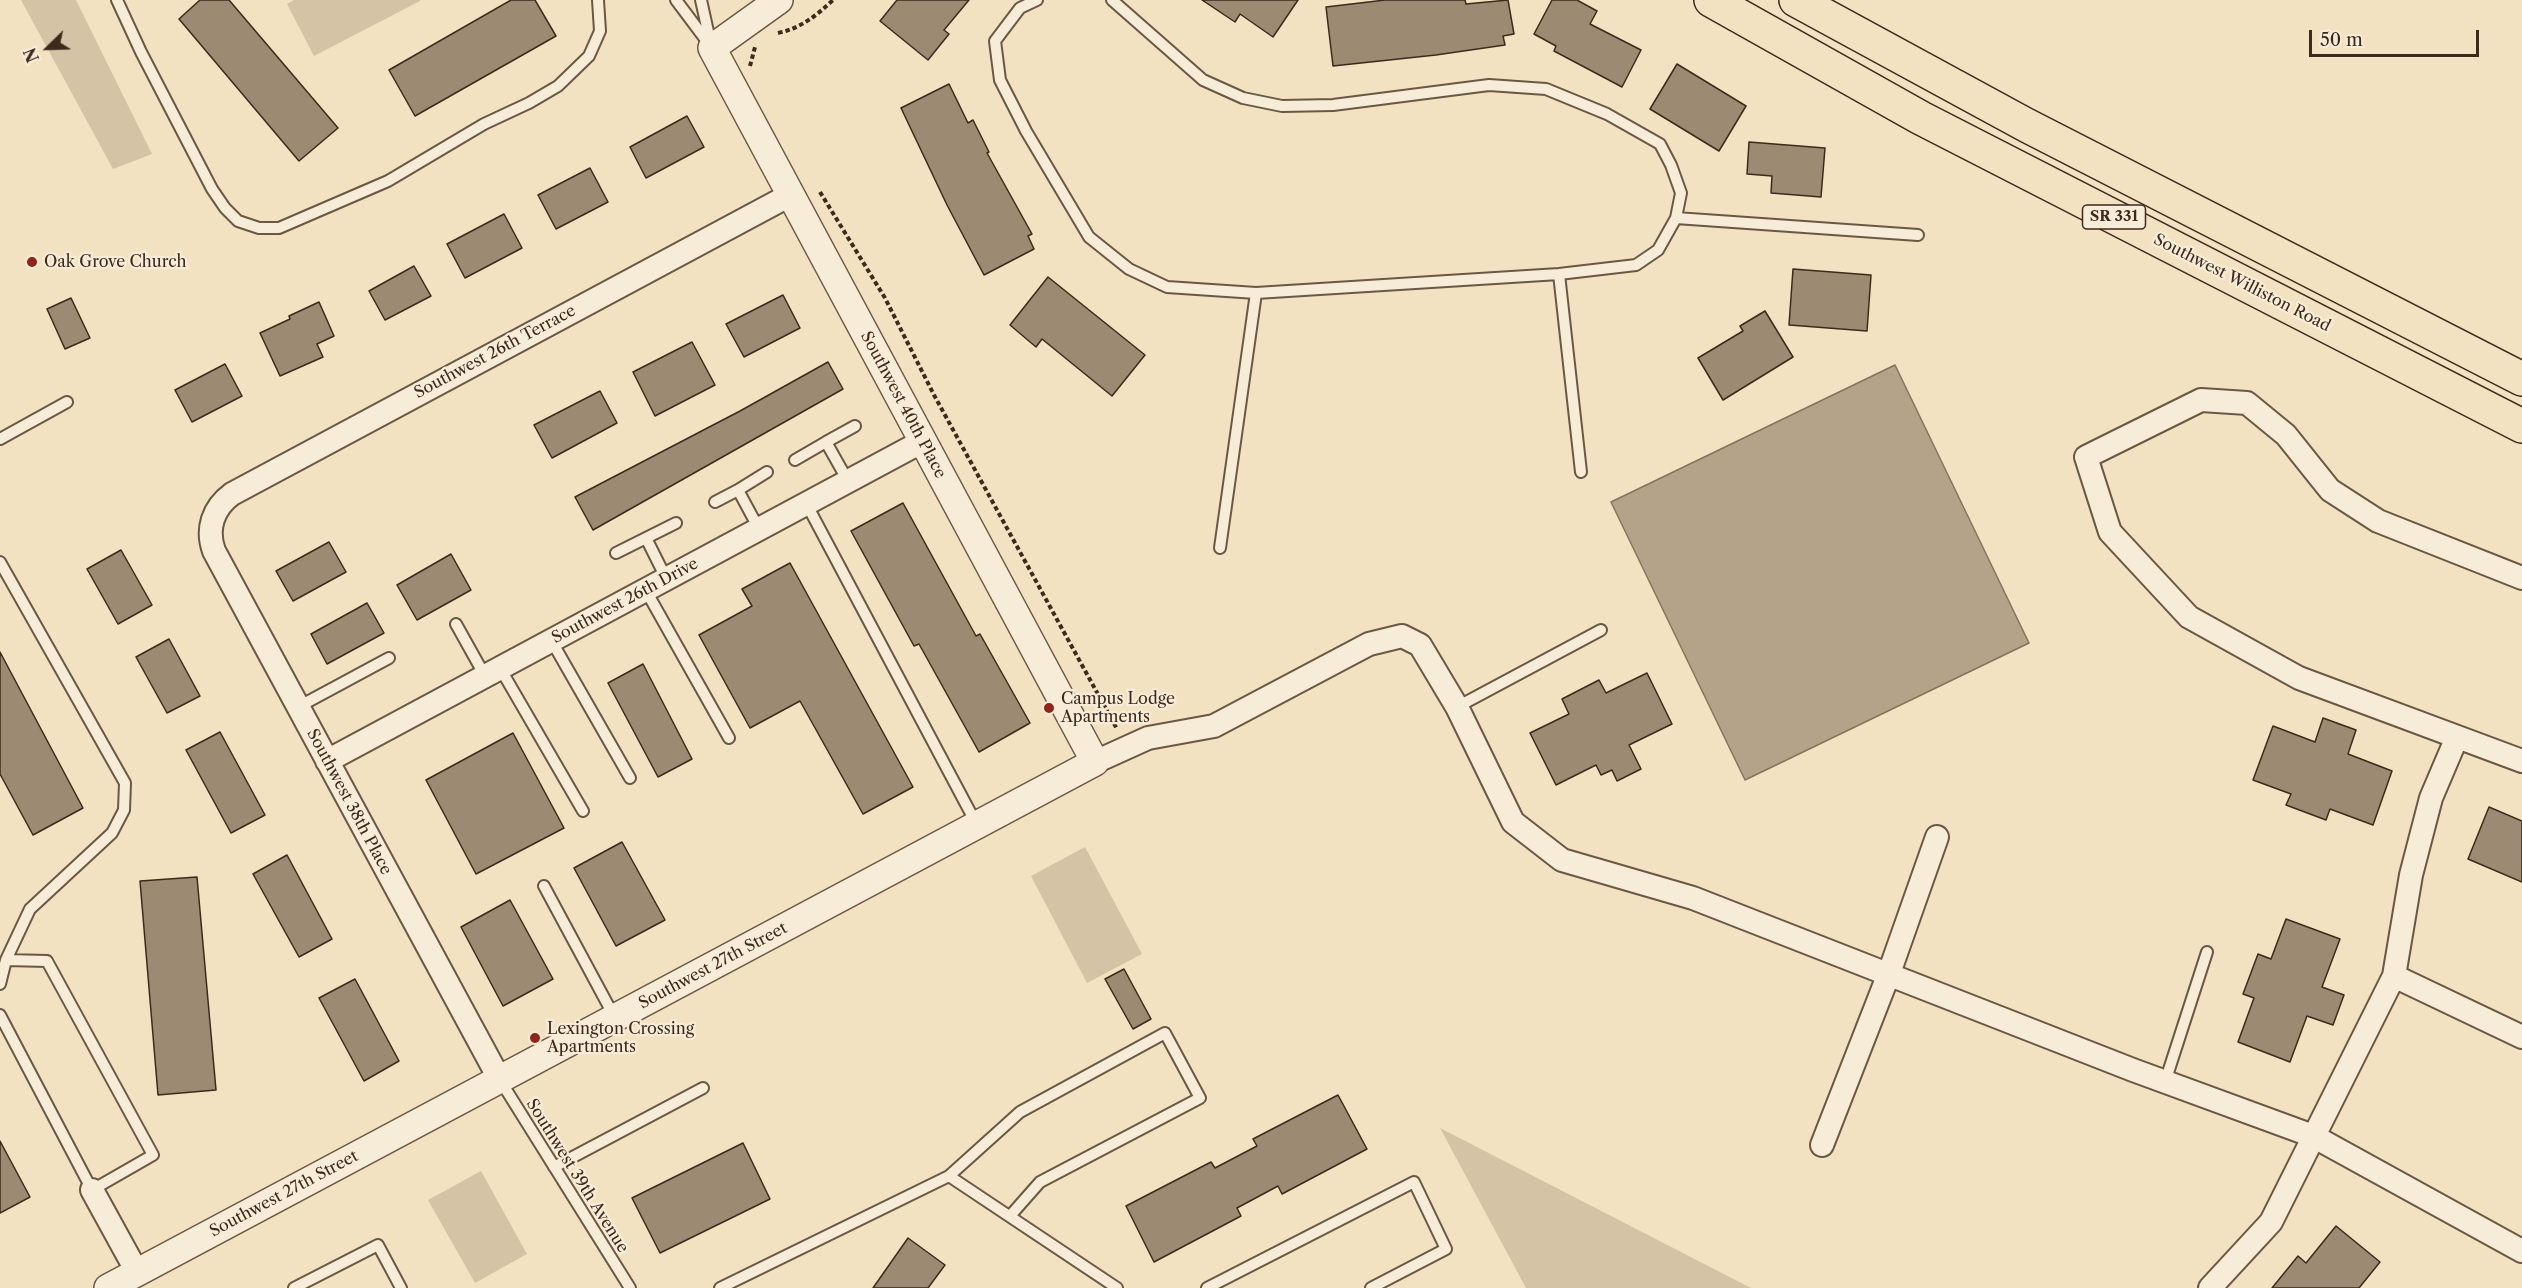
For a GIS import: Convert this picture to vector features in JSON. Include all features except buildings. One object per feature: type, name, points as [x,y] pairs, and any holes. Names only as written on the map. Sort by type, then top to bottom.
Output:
[{"type":"highway","name":"Southwest Williston Road","points":[[1711,0],[1824,65],[1941,128],[2522,426]]},
{"type":"highway","name":"SR 331","points":[[1796,0],[2026,125],[2522,379]]},
{"type":"street","points":[[712,48],[779,0]]},
{"type":"street","name":"Southwest 40th Place","points":[[712,48],[1095,762]]},
{"type":"street","name":"Southwest 26th Terrace","points":[[212,521],[224,500],[232,494],[790,195]]},
{"type":"street","points":[[2522,578],[2368,515],[2330,490],[2286,435],[2247,403],[2201,400],[2086,457],[2110,532],[2189,617],[2299,678],[2522,761]]},
{"type":"street","name":"Southwest 26th Drive","points":[[327,761],[923,441]]},
{"type":"street","name":"Southwest 38th Place","points":[[212,521],[211,542],[214,551],[500,1080]]},
{"type":"street","points":[[1095,762],[1148,738],[1214,726],[1369,644],[1402,636],[1420,645],[1457,707],[1514,822],[1562,860],[1693,898],[1888,976],[2313,1136],[2522,1251]]},
{"type":"street","points":[[2210,1288],[2271,1222],[2394,976],[2411,875],[2431,798],[2457,737]]},
{"type":"street","name":"Southwest 27th Street","points":[[108,1288],[1095,762]]},
{"type":"street","points":[[1822,1145],[1888,976],[1937,837]]},
{"type":"street","points":[[2394,976],[2522,1037]]},
{"type":"street","points":[[92,1190],[137,1272]]},
{"type":"lane","points":[[117,0],[141,52],[212,189],[225,208],[238,221],[259,228],[279,228],[388,181],[484,124],[529,103],[558,86],[589,56],[600,31],[598,0]]},
{"type":"lane","name":"Southwest 40th Place","points":[[676,0],[712,48]]},
{"type":"lane","name":"Southwest 40th Place","points":[[701,0],[712,48]]},
{"type":"lane","points":[[1036,0],[1020,8],[995,41],[1000,80],[1026,131],[1089,237],[1129,269],[1167,287],[1256,293],[1559,274],[1636,264],[1658,250],[1677,218],[1681,193],[1671,165],[1660,144],[1607,114],[1546,89],[1489,85],[1333,105],[1282,106],[1243,98],[1203,80],[1112,0]]},
{"type":"lane","points":[[1677,218],[1918,235]]},
{"type":"lane","points":[[1559,274],[1581,472]]},
{"type":"lane","points":[[1220,548],[1256,293]]},
{"type":"lane","points":[[0,439],[67,402]]},
{"type":"lane","points":[[795,460],[855,426]]},
{"type":"lane","points":[[826,442],[848,481]]},
{"type":"lane","points":[[715,502],[767,472]]},
{"type":"lane","points":[[738,490],[759,529]]},
{"type":"lane","points":[[806,503],[977,825]]},
{"type":"lane","points":[[616,553],[676,523]]},
{"type":"lane","points":[[646,538],[666,578]]},
{"type":"lane","points":[[0,562],[125,783],[124,810],[112,833],[30,909],[6,960],[0,984]]},
{"type":"lane","points":[[645,590],[729,738]]},
{"type":"lane","points":[[456,624],[493,672],[583,811]]},
{"type":"lane","points":[[1457,707],[1601,630]]},
{"type":"lane","points":[[551,640],[630,778]]},
{"type":"lane","points":[[298,707],[389,658]]},
{"type":"lane","points":[[544,886],[615,1018]]},
{"type":"lane","points":[[2165,1082],[2207,952]]},
{"type":"lane","points":[[0,1015],[92,1190],[153,1155],[47,961],[6,960]]},
{"type":"lane","points":[[720,1288],[949,1176],[1020,1112],[1166,1033],[1200,1098],[1040,1182],[1010,1216]]},
{"type":"lane","name":"Southwest 39th Avenue","points":[[500,1080],[630,1288]]},
{"type":"lane","points":[[554,1167],[703,1088]]},
{"type":"lane","points":[[949,1176],[1117,1288]]},
{"type":"lane","points":[[1207,1288],[1414,1182],[1446,1249],[1371,1288]]},
{"type":"lane","points":[[294,1288],[378,1245],[401,1288]]},
{"type":"path","points":[[768,35],[801,25],[815,17],[833,0]]},
{"type":"path","points":[[752,78],[750,66],[756,44]]},
{"type":"path","points":[[819,192],[885,298],[934,394],[1119,732]]},
{"type":"shaded area","points":[[21,0],[76,0],[152,154],[113,169]]},
{"type":"shaded area","points":[[294,0],[420,1],[314,56],[287,4]]},
{"type":"shaded area","points":[[1895,365],[2029,643],[1745,780],[1611,502]]},
{"type":"shaded area","points":[[1085,847],[1142,954],[1087,983],[1031,876]]},
{"type":"shaded area","points":[[1440,1128],[1751,1288],[1526,1288]]},
{"type":"shaded area","points":[[481,1171],[527,1254],[475,1283],[428,1200]]},
{"type":"place","name":"Oak Grove Church","points":[[32,262]]},
{"type":"place","name":"Campus Lodge Apartments","points":[[1049,708]]},
{"type":"place","name":"Lexington Crossing Apartments","points":[[535,1038]]}]
